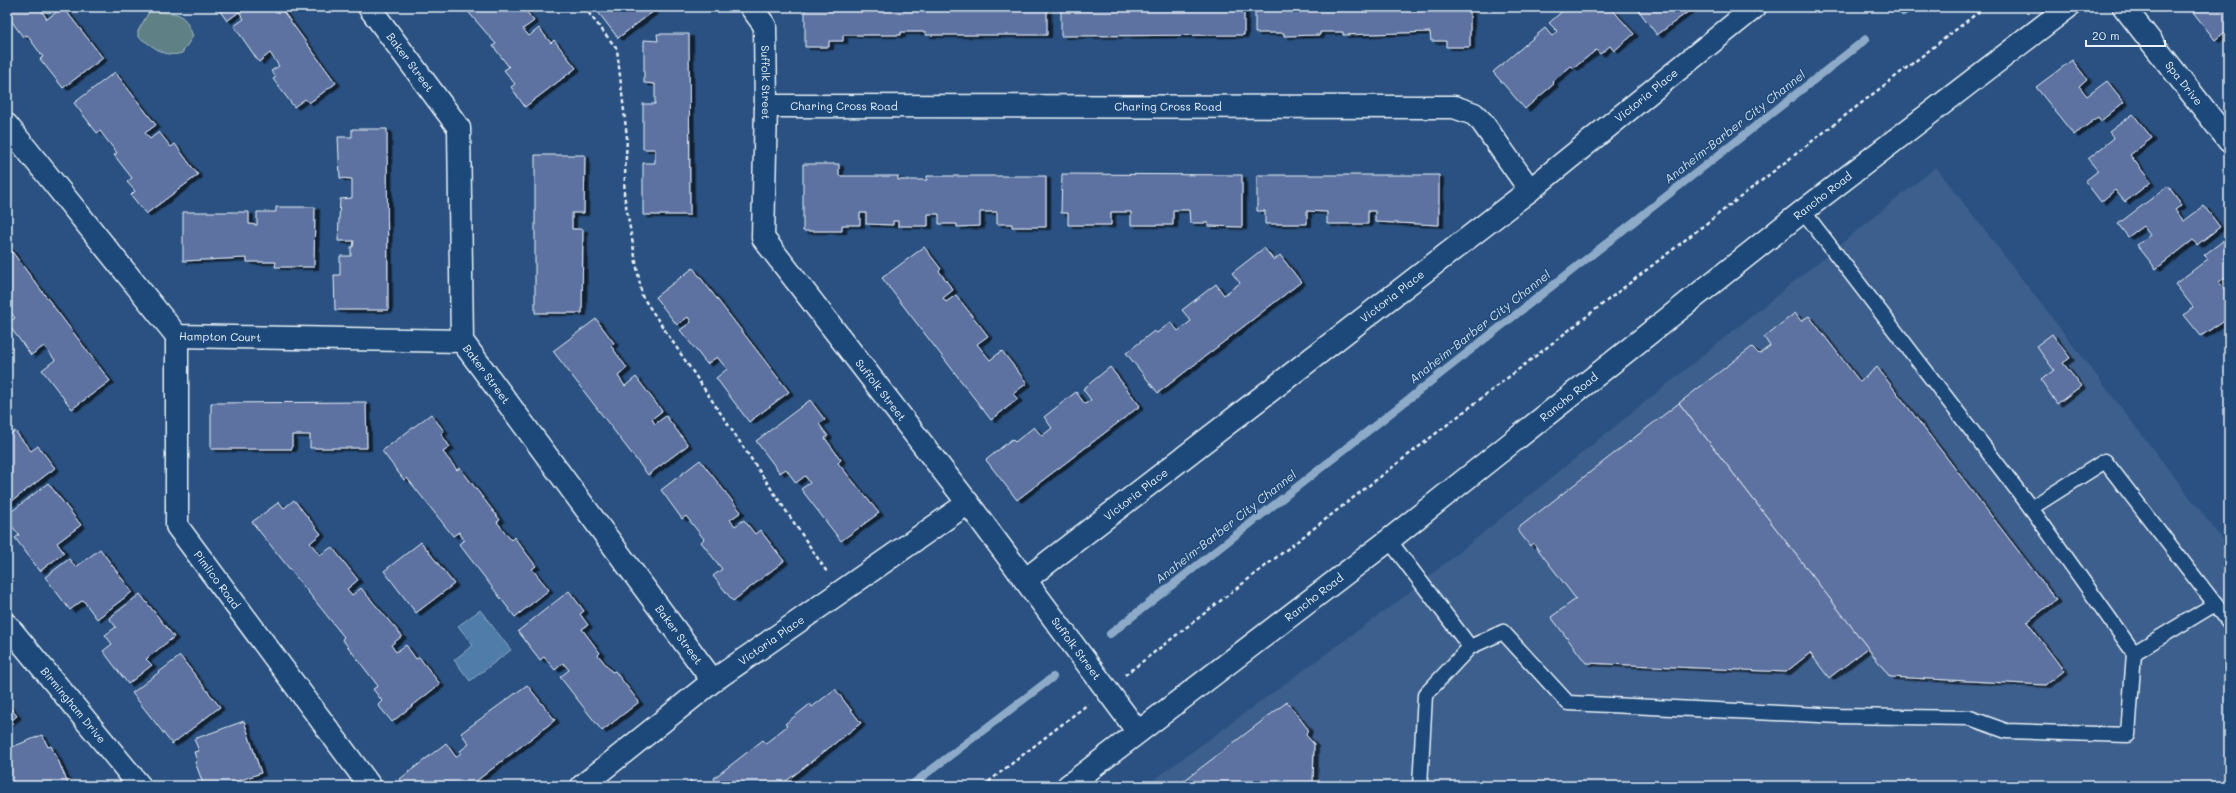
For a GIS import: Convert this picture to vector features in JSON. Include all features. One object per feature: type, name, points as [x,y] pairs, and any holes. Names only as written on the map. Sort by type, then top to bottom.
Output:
[{"type":"street","name":"Baker Street","points":[[369,7],[459,128],[462,341],[713,681]]},
{"type":"street","name":"Suffolk Street","points":[[751,7],[765,26],[766,106],[763,238],[968,503],[1024,580],[1108,689],[1138,732]]},
{"type":"street","name":"Victoria Place","points":[[1024,580],[1530,190],[1755,7]]},
{"type":"street","name":"Rancho Road","points":[[1068,786],[1389,540],[1803,212],[2068,7]]},
{"type":"street","name":"Spa Drive","points":[[2124,7],[2227,135]]},
{"type":"street","name":"Charing Cross Road","points":[[766,106],[1454,107],[1474,114],[1482,122],[1530,190]]},
{"type":"street","name":"Hampton Court","points":[[7,125],[177,336],[462,341]]},
{"type":"street","name":"Pimlico Road","points":[[177,336],[177,526],[370,786]]},
{"type":"street","name":"Victoria Place","points":[[582,786],[713,681],[968,503]]},
{"type":"street","name":"Birmingham Drive","points":[[7,625],[140,786]]},
{"type":"lane","points":[[1420,786],[1426,695],[1470,646],[1503,632],[1568,703],[1840,716],[1970,718],[2006,731],[2128,735],[2134,653],[2031,508],[1803,212]]},
{"type":"lane","points":[[2031,508],[2105,462],[2229,622]]},
{"type":"lane","points":[[1389,540],[1470,646]]},
{"type":"lane","points":[[2134,653],[2215,604]]},
{"type":"path","points":[[584,7],[617,49],[627,138],[624,194],[642,296],[840,591]]},
{"type":"path","points":[[983,786],[1985,7]]},
{"type":"shaded area","points":[[1936,167],[2229,548],[2229,786],[1145,786],[1401,599]]},
{"type":"shaded area","points":[[480,610],[511,650],[470,681],[454,660],[473,645],[458,626]]},
{"type":"green space","points":[[150,10],[177,14],[185,20],[193,36],[182,53],[164,53],[138,37],[138,31]]},
{"type":"building","points":[[7,7],[45,7],[41,10],[47,19],[63,7],[103,58],[63,88],[40,59],[43,57],[27,35],[23,37],[7,15]]},
{"type":"building","points":[[217,7],[280,7],[336,83],[309,103],[305,99],[294,107],[273,79],[276,77],[271,71],[279,66],[270,53],[259,62],[234,26],[244,19],[239,12],[227,21]]},
{"type":"building","points":[[464,7],[523,7],[534,21],[523,29],[529,36],[539,28],[551,43],[554,40],[576,68],[525,107],[511,87],[515,84],[504,70],[509,67],[493,46],[496,44]]},
{"type":"building","points":[[594,7],[651,7],[654,11],[618,38]]},
{"type":"building","points":[[805,7],[1047,7],[1047,35],[926,35],[926,32],[901,32],[901,35],[843,35],[843,41],[829,41],[829,47],[805,47]]},
{"type":"building","points":[[1061,7],[1244,7],[1244,35],[1061,36]]},
{"type":"building","points":[[1255,7],[1470,7],[1470,47],[1446,47],[1446,41],[1431,41],[1430,32],[1343,35],[1343,32],[1320,32],[1320,35],[1284,36],[1284,33],[1255,33]]},
{"type":"building","points":[[1567,7],[1610,7],[1634,34],[1614,51],[1610,46],[1600,54],[1596,50],[1574,68],[1571,66],[1552,82],[1554,84],[1525,109],[1493,72],[1545,28],[1552,36],[1557,31],[1549,23]]},
{"type":"building","points":[[1636,7],[1693,7],[1693,8],[1657,35]]},
{"type":"building","points":[[2189,7],[2229,7],[2229,29],[2215,40]]},
{"type":"building","points":[[657,34],[689,34],[690,215],[643,215],[643,163],[655,163],[655,149],[643,149],[643,104],[655,104],[655,84],[644,83],[644,40],[658,41]]},
{"type":"building","points":[[2072,60],[2087,79],[2079,86],[2087,96],[2107,81],[2124,102],[2101,121],[2098,117],[2074,135],[2036,87]]},
{"type":"building","points":[[115,72],[156,125],[145,133],[150,139],[159,132],[171,147],[175,144],[198,175],[146,214],[131,195],[135,191],[127,182],[132,178],[114,155],[117,153],[100,131],[97,133],[74,103]]},
{"type":"building","points":[[2133,114],[2152,138],[2130,155],[2151,182],[2125,202],[2115,190],[2101,202],[2085,181],[2098,171],[2088,159],[2114,138],[2109,132]]},
{"type":"building","points":[[352,129],[387,129],[388,310],[335,310],[334,275],[340,275],[340,256],[351,256],[351,247],[353,247],[354,241],[338,241],[340,199],[352,198],[352,179],[340,178],[338,137],[352,137]]},
{"type":"building","points":[[535,155],[585,155],[584,213],[572,213],[572,229],[583,229],[582,313],[535,313]]},
{"type":"building","points":[[803,164],[839,164],[839,176],[898,176],[898,180],[927,180],[927,176],[1046,176],[1046,227],[1012,227],[1012,224],[997,224],[997,212],[980,212],[980,226],[957,227],[957,224],[939,224],[939,214],[928,214],[928,226],[898,226],[898,221],[893,221],[893,225],[866,224],[866,213],[860,213],[860,225],[842,225],[842,231],[803,231]]},
{"type":"building","points":[[1062,174],[1242,175],[1242,227],[1208,226],[1208,223],[1190,223],[1189,210],[1173,210],[1173,225],[1131,225],[1131,212],[1111,212],[1111,225],[1068,225],[1068,213],[1061,213]]},
{"type":"building","points":[[1257,175],[1439,175],[1439,225],[1375,222],[1375,211],[1368,211],[1368,224],[1327,224],[1327,212],[1307,211],[1307,224],[1265,224],[1265,211],[1257,211]]},
{"type":"building","points":[[2168,186],[2182,205],[2175,210],[2184,221],[2204,206],[2220,227],[2197,245],[2193,240],[2156,269],[2137,245],[2150,235],[2143,226],[2128,237],[2118,224]]},
{"type":"building","points":[[276,207],[315,207],[314,267],[275,267],[276,262],[247,262],[247,258],[183,261],[183,212],[249,212],[249,224],[257,225],[257,212],[276,212]]},
{"type":"building","points":[[2227,238],[2229,274],[2219,282],[2229,295],[2229,317],[2201,336],[2184,315],[2193,307],[2175,284],[2208,259],[2204,255]]},
{"type":"building","points":[[7,245],[110,381],[72,409],[42,370],[55,360],[44,346],[31,355],[7,323],[15,318],[7,307]]},
{"type":"building","points":[[924,247],[941,269],[939,271],[953,290],[943,298],[946,302],[956,295],[988,336],[977,344],[990,360],[1002,351],[1027,383],[1013,394],[1018,399],[991,420],[882,278]]},
{"type":"building","points":[[1264,248],[1274,260],[1280,255],[1301,282],[1158,393],[1126,353],[1154,331],[1157,333],[1171,322],[1178,331],[1191,321],[1182,310],[1216,284],[1224,295],[1240,283],[1232,273]]},
{"type":"building","points":[[693,268],[789,392],[749,422],[716,378],[727,369],[717,357],[707,364],[680,330],[691,322],[688,317],[677,325],[655,297]]},
{"type":"building","points":[[1795,313],[1801,321],[1809,316],[1860,382],[1877,367],[2056,600],[2027,622],[2064,671],[2046,685],[1890,677],[1679,403],[1752,347],[1759,354],[1770,346],[1764,337]]},
{"type":"building","points":[[596,319],[614,343],[611,346],[627,368],[618,376],[625,386],[636,377],[662,411],[652,419],[655,424],[666,416],[688,445],[648,475],[553,351]]},
{"type":"building","points":[[2052,334],[2070,358],[2063,363],[2081,386],[2057,404],[2041,380],[2054,370],[2036,346]]},
{"type":"building","points":[[1110,367],[1140,406],[1017,500],[986,460],[1012,439],[1015,442],[1034,427],[1042,436],[1052,428],[1044,417],[1076,392],[1085,404],[1091,400],[1083,389]]},
{"type":"building","points":[[810,400],[825,420],[819,424],[828,436],[825,438],[841,460],[838,463],[879,513],[841,541],[801,489],[810,483],[805,476],[796,483],[786,469],[780,473],[756,441]]},
{"type":"building","points":[[366,402],[367,448],[310,448],[310,435],[292,435],[292,449],[211,449],[211,403]]},
{"type":"building","points":[[1679,403],[1868,648],[1829,678],[1810,653],[1786,672],[1586,663],[1551,617],[1576,599],[1533,543],[1530,546],[1517,529]]},
{"type":"building","points":[[431,414],[444,431],[441,434],[450,447],[443,452],[457,470],[460,468],[500,520],[497,522],[511,540],[514,537],[536,566],[532,569],[549,590],[515,617],[459,544],[464,540],[459,532],[453,536],[407,478],[404,480],[382,451]]},
{"type":"building","points":[[15,431],[31,451],[38,446],[55,468],[7,505],[7,437]]},
{"type":"building","points":[[700,460],[741,512],[730,520],[735,526],[744,520],[755,534],[760,530],[784,561],[733,601],[713,576],[722,569],[701,542],[704,539],[686,516],[682,519],[661,490]]},
{"type":"building","points":[[48,483],[81,525],[57,543],[64,553],[40,571],[15,538],[19,535],[7,520],[7,515]]},
{"type":"building","points":[[294,500],[321,534],[310,543],[320,555],[332,547],[358,580],[347,589],[352,595],[361,588],[402,636],[391,645],[396,652],[406,645],[416,659],[419,657],[440,684],[392,722],[378,705],[382,701],[373,689],[378,686],[342,639],[344,637],[252,522],[279,502],[284,508]]},
{"type":"building","points":[[421,542],[454,584],[416,613],[384,571]]},
{"type":"building","points":[[100,549],[132,592],[97,619],[83,600],[70,610],[45,577],[69,559],[76,567]]},
{"type":"building","points":[[569,591],[584,611],[580,614],[588,625],[582,629],[600,653],[598,655],[612,672],[615,671],[639,702],[602,731],[560,677],[569,670],[563,663],[555,670],[544,657],[540,660],[518,631]]},
{"type":"building","points":[[140,594],[174,637],[146,659],[152,665],[128,684],[103,651],[112,644],[105,635],[116,627],[109,618]]},
{"type":"building","points":[[180,656],[220,707],[172,744],[132,693]]},
{"type":"building","points":[[527,685],[555,720],[470,786],[406,786],[400,779],[446,743],[456,757],[461,753],[460,751],[469,744],[461,733]]},
{"type":"building","points":[[835,689],[861,723],[780,786],[708,786],[715,780],[714,778],[763,740],[766,743],[787,726],[785,724],[810,704],[812,707]]},
{"type":"building","points":[[1287,702],[1308,729],[1306,735],[1314,744],[1313,786],[1177,786]]},
{"type":"building","points":[[7,704],[17,716],[7,724]]},
{"type":"building","points":[[244,721],[261,773],[224,786],[204,786],[195,762],[197,761],[194,752],[199,751],[194,739]]},
{"type":"building","points":[[42,735],[48,747],[51,746],[56,755],[69,786],[7,786],[7,749]]},
{"type":"building","points":[[690,780],[695,786],[683,786]]},
{"type":"waterway","name":"Anaheim-Barber City Channel","points":[[1903,12],[1910,7]]},
{"type":"waterway","name":"Anaheim-Barber City Channel","points":[[1110,634],[1866,39]]},
{"type":"waterway","name":"Anaheim-Barber City Channel","points":[[910,786],[1053,677]]}]
